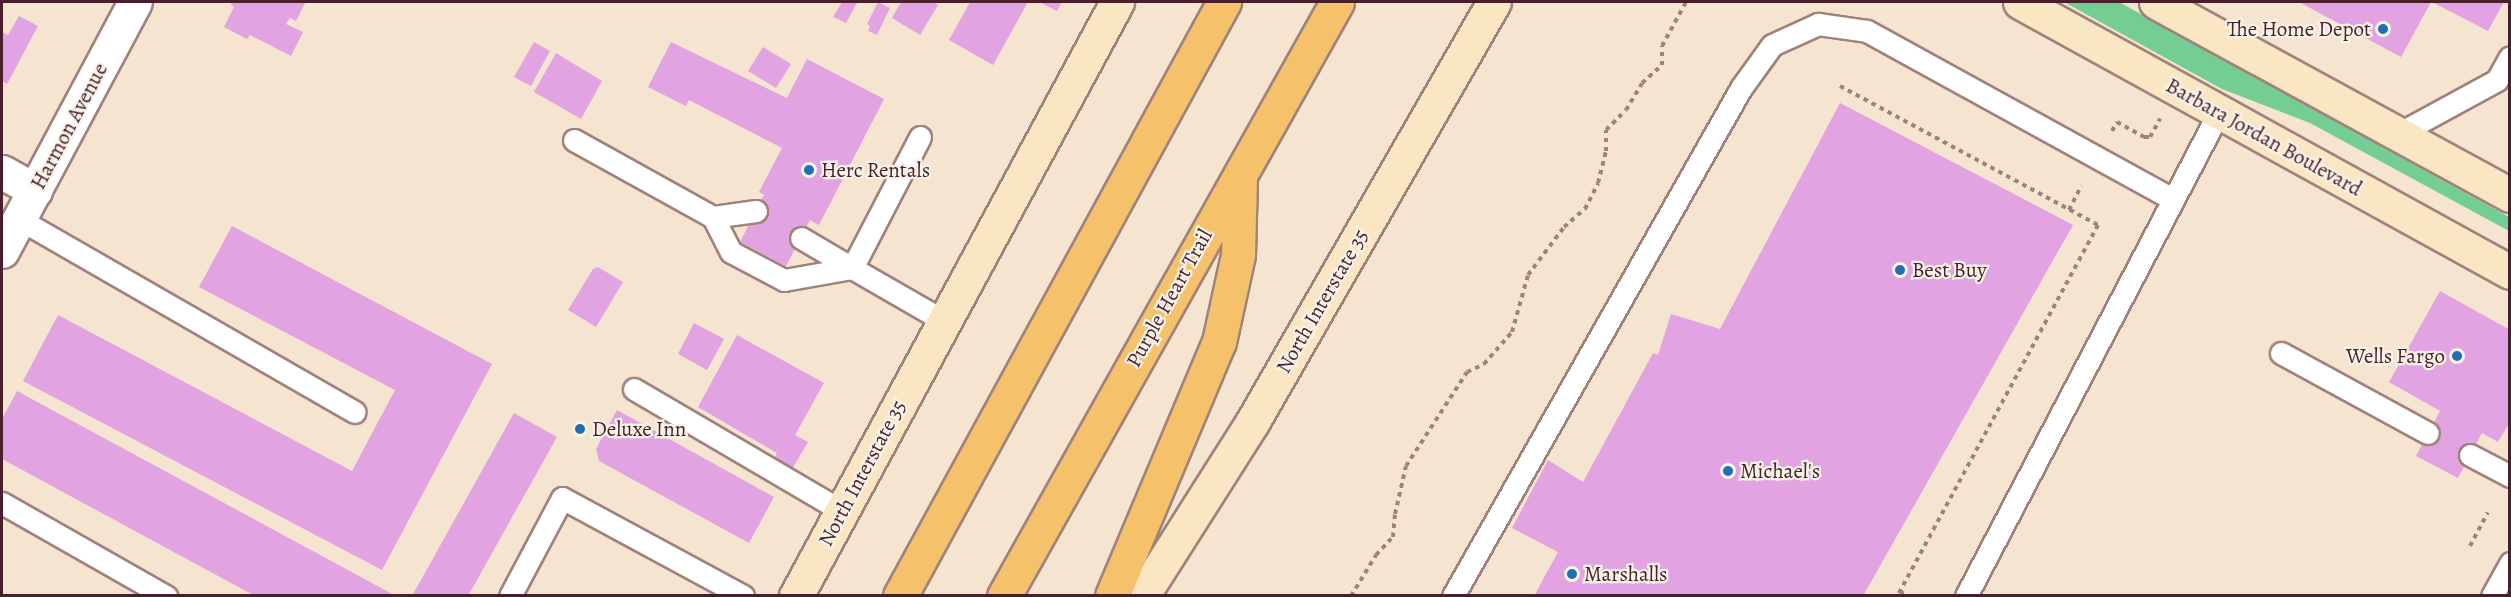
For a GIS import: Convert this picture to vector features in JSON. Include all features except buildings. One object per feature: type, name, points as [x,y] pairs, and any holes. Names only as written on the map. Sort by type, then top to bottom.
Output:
[{"type":"highway","points":[[900,596],[1224,2]]},
{"type":"highway","name":"Purple Heart Trail","points":[[1004,596],[1337,2]]},
{"type":"highway","points":[[1112,596],[1219,342],[1238,255],[1241,171]]},
{"type":"main road","name":"North Interstate 35","points":[[796,596],[1117,2]]},
{"type":"main road","points":[[1487,15],[1509,2]]},
{"type":"main road","name":"Barbara Jordan Boulevard","points":[[2020,2],[2510,272]]},
{"type":"main road","points":[[2156,2],[2510,195]]},
{"type":"main road","name":"North Interstate 35","points":[[1142,596],[1253,421],[1487,15]]},
{"type":"street","name":"Harmon Avenue","points":[[2,251],[135,2]]},
{"type":"street","points":[[2,172],[35,190]]},
{"type":"lane","points":[[1454,596],[1741,88],[1772,45],[1818,24],[1867,31],[2173,199]]},
{"type":"lane","points":[[2398,134],[2497,80],[2510,57]]},
{"type":"lane","points":[[1966,596],[2218,112]]},
{"type":"lane","points":[[852,268],[920,137]]},
{"type":"lane","points":[[574,140],[713,217],[731,252],[784,280],[852,268]]},
{"type":"lane","points":[[713,217],[756,211]]},
{"type":"lane","points":[[19,219],[354,412]]},
{"type":"lane","points":[[801,238],[944,321]]},
{"type":"lane","points":[[2281,353],[2428,433]]},
{"type":"lane","points":[[634,389],[842,511]]},
{"type":"lane","points":[[2470,455],[2510,476]]},
{"type":"lane","points":[[510,596],[562,498],[743,596]]},
{"type":"lane","points":[[2,503],[166,596]]},
{"type":"lane","points":[[2492,596],[2510,563]]},
{"type":"path","points":[[1351,596],[1376,555],[1393,537],[1395,514],[1406,466],[1467,372],[1484,364],[1512,332],[1528,274],[1564,227],[1585,209],[1598,183],[1606,151],[1606,130],[1626,110],[1642,83],[1662,65],[1662,46],[1686,2]]},
{"type":"path","points":[[1840,86],[2098,225],[1898,593],[1907,596]]},
{"type":"path","points":[[2112,131],[2117,122],[2144,137],[2150,137],[2160,119]]},
{"type":"path","points":[[2069,210],[2081,186]]},
{"type":"path","points":[[2469,546],[2488,512]]},
{"type":"green space","points":[[2064,2],[2119,2],[2509,217],[2509,231],[2310,123],[2222,89]]},
{"type":"place","name":"The Home Depot","points":[[2383,29]]},
{"type":"place","name":"Herc Rentals","points":[[809,170]]},
{"type":"place","name":"Best Buy","points":[[1900,270]]},
{"type":"place","name":"Wells Fargo","points":[[2457,356]]},
{"type":"place","name":"Deluxe Inn","points":[[580,429]]},
{"type":"place","name":"Michael's","points":[[1728,471]]},
{"type":"place","name":"Marshalls","points":[[1572,574]]}]
